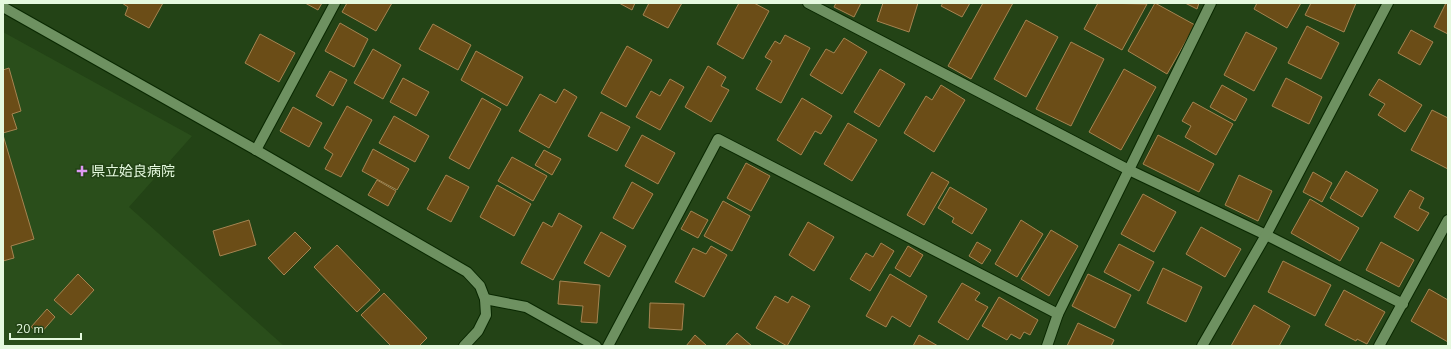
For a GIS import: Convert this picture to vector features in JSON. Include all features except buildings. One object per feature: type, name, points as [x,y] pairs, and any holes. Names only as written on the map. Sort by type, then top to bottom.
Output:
[{"type":"street","points":[[256,150],[335,3]]},
{"type":"street","points":[[808,3],[1129,170],[1266,235],[1403,304]]},
{"type":"street","points":[[1047,346],[1058,314],[1211,3]]},
{"type":"street","points":[[1202,346],[1266,235],[1388,3]]},
{"type":"street","points":[[3,7],[256,150],[467,272],[480,286],[485,299],[486,315],[478,331],[464,346]]},
{"type":"street","points":[[608,346],[718,139],[1058,314]]},
{"type":"street","points":[[1379,346],[1448,220]]},
{"type":"street","points":[[485,299],[526,307],[596,346]]},
{"type":"shaded area","name":"県立姶良病院","points":[[3,32],[192,136],[129,207],[284,346],[3,346]]},
{"type":"place","name":"県立姶良病院","points":[[82,171]]}]
